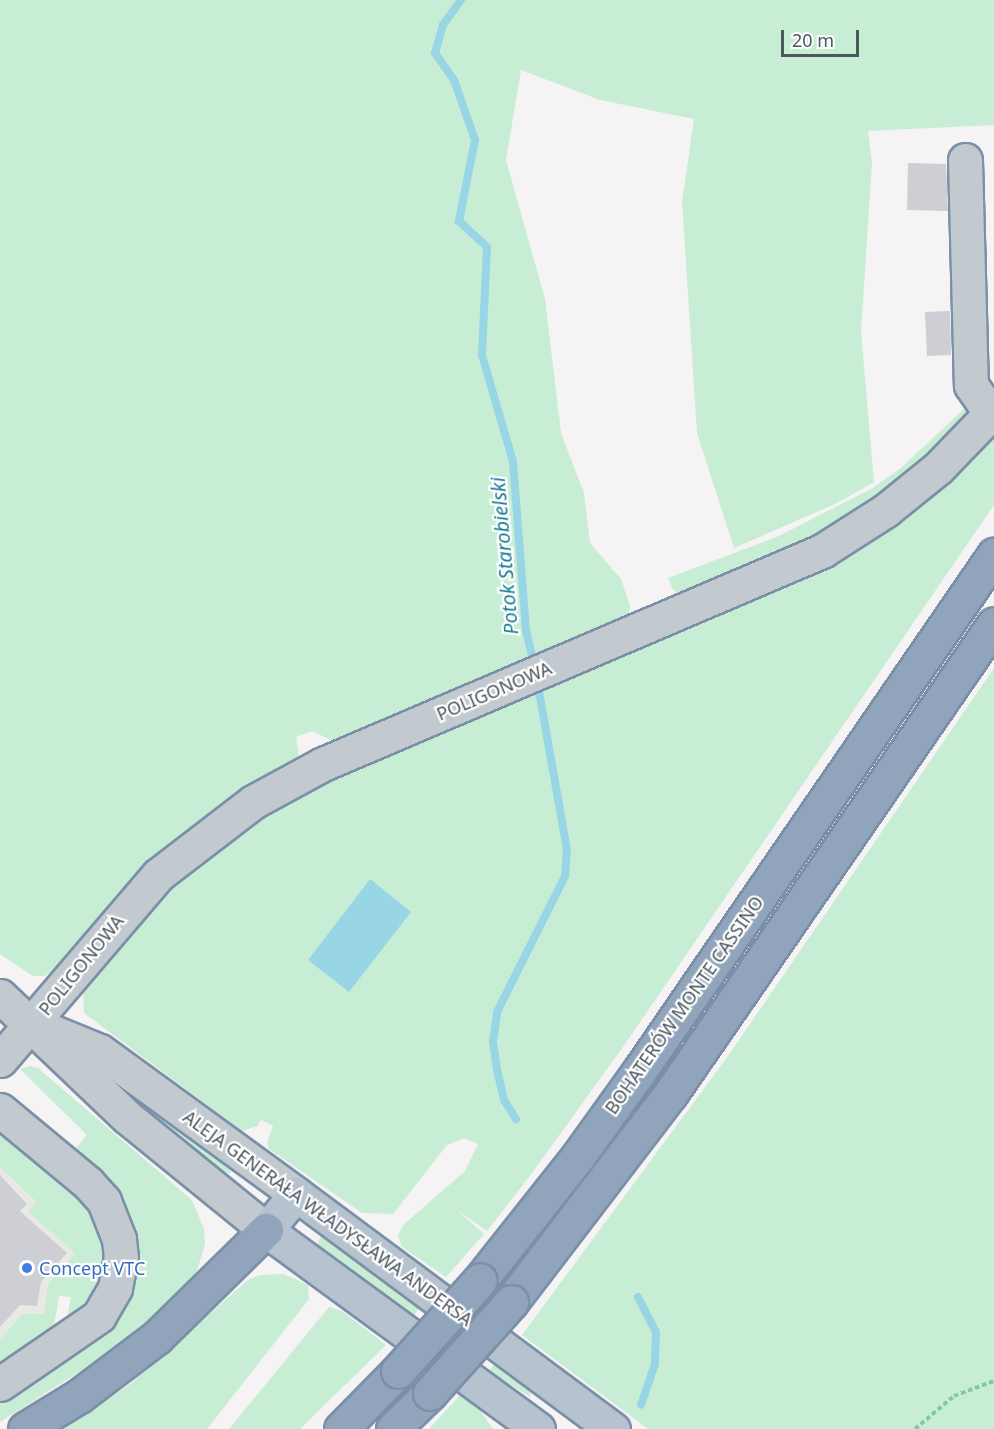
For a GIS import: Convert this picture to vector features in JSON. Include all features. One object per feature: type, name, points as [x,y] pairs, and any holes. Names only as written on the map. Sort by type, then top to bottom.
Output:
[{"type":"highway","name":"BOHATERÓW MONTE CASSINO","points":[[341,1429],[398,1371],[480,1280],[579,1155],[639,1073],[994,555]]},
{"type":"highway","points":[[393,1429],[430,1393],[512,1302],[671,1093],[994,624]]},
{"type":"highway","points":[[25,1429],[80,1396],[157,1337],[266,1230]]},
{"type":"main road","points":[[266,1230],[296,1194]]},
{"type":"main road","name":"ALEJA GENERAŁA WŁADYSŁAWA ANDERSA","points":[[296,1194],[592,1423]]},
{"type":"main road","name":"ALEJA GENERAŁA WŁADYSŁAWA ANDERSA","points":[[266,1230],[538,1429]]},
{"type":"street","points":[[965,160],[971,385],[993,412]]},
{"type":"street","name":"POLIGONOWA","points":[[0,1060],[130,904],[158,875],[222,822],[323,764],[822,551],[886,510],[929,476],[993,412]]},
{"type":"street","name":"ALEJA GENERAŁA WŁADYSŁAWA ANDERSA","points":[[0,996],[33,1023],[127,1117],[266,1230]]},
{"type":"street","name":"ALEJA GENERAŁA WŁADYSŁAWA ANDERSA","points":[[33,1023],[100,1051],[296,1194]]},
{"type":"street","points":[[0,1110],[88,1183],[104,1201],[113,1220],[121,1257],[115,1288],[99,1316],[0,1384]]},
{"type":"path","points":[[915,1429],[954,1396],[994,1381]]},
{"type":"shaded area","name":"Concept VTC","points":[[0,1167],[36,1203],[29,1212],[75,1253],[48,1284],[44,1314],[22,1314],[0,1339]]},
{"type":"green space","points":[[0,0],[994,0],[994,125],[868,131],[872,163],[861,332],[874,482],[835,504],[734,548],[697,433],[682,202],[694,119],[600,100],[521,70],[506,160],[545,299],[561,433],[584,493],[590,543],[621,579],[630,606],[627,622],[335,742],[312,731],[296,737],[300,763],[62,966],[44,976],[33,976],[0,954]]},
{"type":"green space","points":[[968,405],[970,414],[926,465],[820,537],[684,599],[673,589],[668,578],[779,536],[871,489],[900,469]]},
{"type":"green space","points":[[994,427],[994,505],[623,1047],[529,1177],[487,1231],[457,1210],[484,1234],[446,1277],[402,1247],[398,1236],[403,1225],[465,1171],[478,1144],[464,1138],[447,1145],[393,1214],[362,1213],[269,1149],[267,1143],[273,1126],[261,1120],[257,1126],[242,1131],[84,1013],[83,987],[196,856],[325,774],[745,597]]},
{"type":"green space","points":[[994,668],[994,1429],[648,1429],[522,1335],[728,1056]]},
{"type":"green space","points":[[71,1048],[229,1165],[231,1173],[221,1174],[151,1121]]},
{"type":"green space","points":[[30,1066],[38,1068],[192,1200],[204,1229],[205,1244],[197,1271],[184,1290],[109,1353],[0,1422],[0,1398],[127,1297],[73,1152],[87,1135],[20,1069]]},
{"type":"green space","points":[[0,1129],[57,1172],[100,1220],[107,1259],[102,1290],[65,1329],[71,1297],[59,1296],[52,1338],[0,1373],[0,1339],[22,1314],[44,1314],[48,1284],[75,1253],[28,1212],[36,1202],[0,1167]]},
{"type":"green space","points":[[321,1235],[421,1306],[414,1315],[317,1245]]},
{"type":"green space","points":[[284,1274],[308,1285],[309,1299],[207,1429],[64,1429],[130,1384],[248,1280],[260,1275]]},
{"type":"green space","points":[[329,1307],[342,1311],[386,1345],[300,1429],[229,1429]]},
{"type":"green space","points":[[496,1362],[531,1388],[530,1397],[489,1371]]},
{"type":"green space","points":[[461,1394],[479,1409],[493,1429],[429,1429]]},
{"type":"water","points":[[370,879],[411,912],[349,992],[308,960]]},
{"type":"building","points":[[908,163],[946,164],[948,211],[907,210]]},
{"type":"building","points":[[950,311],[951,355],[927,356],[925,312]]},
{"type":"building","name":"Concept VTC","points":[[0,1175],[27,1204],[20,1211],[67,1253],[41,1282],[37,1306],[20,1305],[0,1327]]},
{"type":"waterway","name":"Potok Starobielski","points":[[461,0],[443,25],[435,53],[454,80],[475,140],[459,221],[487,247],[482,355],[513,462],[526,630],[534,665]]},
{"type":"waterway","name":"Potok Starobielski","points":[[516,1119],[504,1100],[497,1070],[493,1042],[497,1012],[565,876],[567,850],[537,680]]},
{"type":"waterway","points":[[638,1297],[656,1332],[655,1364],[641,1405]]},
{"type":"place","name":"Concept VTC","points":[[27,1268]]}]
